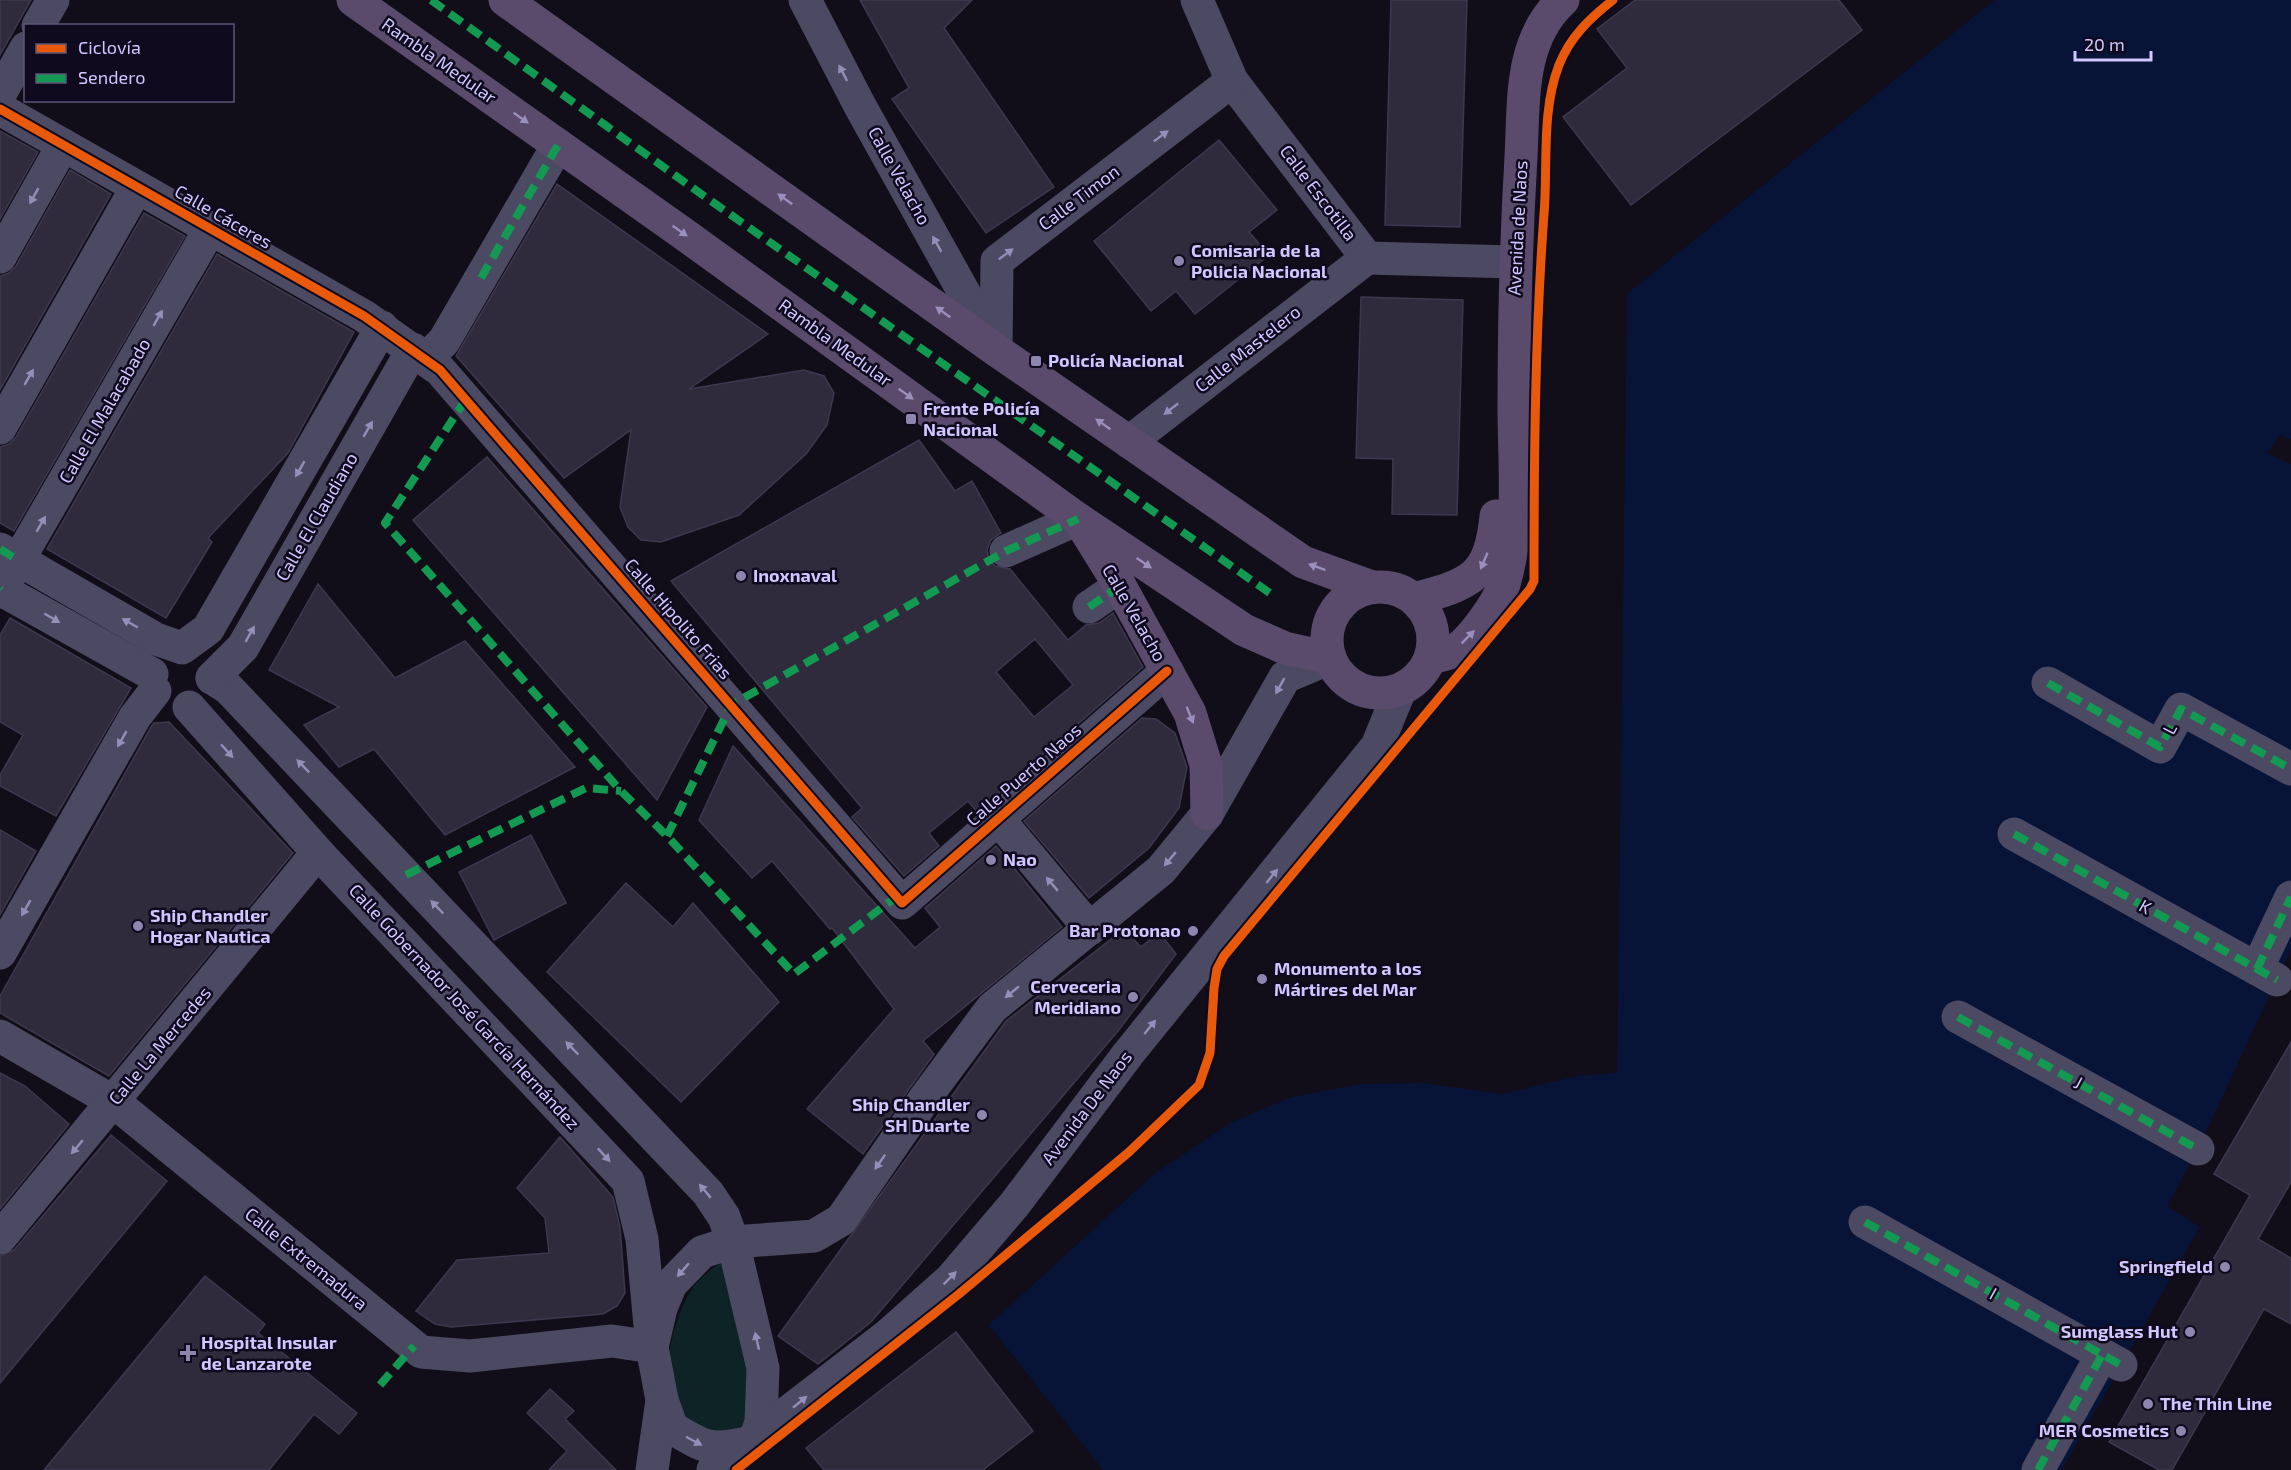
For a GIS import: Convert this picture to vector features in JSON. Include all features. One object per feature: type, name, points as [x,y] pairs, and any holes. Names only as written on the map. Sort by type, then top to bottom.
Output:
[{"type":"main road","name":"Rambla Medular","points":[[353,0],[1078,519],[1244,630],[1285,648],[1330,658]]},
{"type":"main road","points":[[505,0],[996,351],[1303,562],[1372,587],[1394,588],[1414,599],[1426,611],[1432,624],[1434,639],[1430,658],[1416,681],[1400,690],[1373,692],[1353,687],[1339,676],[1330,658],[1327,639],[1336,610],[1344,601],[1372,587]]},
{"type":"main road","name":"Avenida de Naos","points":[[1430,658],[1453,652],[1480,624],[1503,586],[1510,556],[1516,497],[1514,262],[1525,76],[1533,40],[1548,14],[1563,0]]},
{"type":"main road","name":"Avenida de Naos","points":[[1414,599],[1448,590],[1482,569],[1494,535],[1498,496],[1514,467]]},
{"type":"main road","name":"Calle Velacho","points":[[1078,519],[1120,586],[1190,713],[1206,765],[1208,814]]},
{"type":"street","points":[[39,24],[52,0]]},
{"type":"street","name":"Calle Velacho","points":[[805,0],[860,106],[996,351]]},
{"type":"street","name":"Calle Escotilla","points":[[1197,0],[1232,81],[1367,258],[1514,262]]},
{"type":"street","points":[[0,94],[24,52]]},
{"type":"street","name":"Calle Timon","points":[[996,351],[997,261],[1232,81]]},
{"type":"street","name":"Calle Cáceres","points":[[0,109],[382,327],[420,354]]},
{"type":"street","points":[[0,257],[63,145]]},
{"type":"street","name":"Calle El Claudiano","points":[[212,678],[243,646],[420,354],[444,341],[558,145]]},
{"type":"street","points":[[0,428],[137,187]]},
{"type":"street","name":"Calle El Malacabado","points":[[0,590],[9,554],[210,229]]},
{"type":"street","name":"Calle Mastelero","points":[[1129,442],[1367,258]]},
{"type":"street","points":[[0,953],[154,682],[159,659],[166,653],[182,648],[208,629],[382,327]]},
{"type":"street","name":"Calle Hipolito Frias","points":[[420,354],[466,399],[902,903]]},
{"type":"street","points":[[1006,550],[1078,519]]},
{"type":"street","points":[[0,590],[154,682],[169,705],[189,707],[206,697],[212,678],[211,669],[200,654],[156,639],[9,554]]},
{"type":"street","points":[[1089,608],[1120,586]]},
{"type":"street","points":[[652,1347],[661,1308],[671,1284],[702,1252],[733,1242],[814,1236],[841,1220],[925,1098],[992,1008],[1161,870],[1208,814],[1286,677],[1330,658]]},
{"type":"street","name":"Calle Puerto Naos","points":[[902,903],[1167,671]]},
{"type":"street","points":[[212,678],[228,688],[648,1127],[708,1193],[724,1217],[733,1242],[763,1368],[761,1422],[751,1441],[718,1449],[707,1448],[672,1428],[662,1400]]},
{"type":"street","name":"L","points":[[2048,683],[2160,747],[2181,709],[2291,769]]},
{"type":"street","name":"Avenida De Naos","points":[[713,1470],[888,1335],[951,1279],[1014,1205],[1128,1054],[1377,746],[1400,690]]},
{"type":"street","name":"Calle Gobernador José García Hernández","points":[[189,707],[320,855],[628,1181],[642,1239],[652,1347],[662,1400]]},
{"type":"street","points":[[999,820],[1090,928]]},
{"type":"street","name":"K","points":[[2013,834],[2267,975],[2291,897]]},
{"type":"street","name":"Calle La Mercedes","points":[[0,1238],[309,863],[320,855]]},
{"type":"street","name":"J","points":[[1958,1017],[2198,1149]]},
{"type":"street","name":"Calle Extremadura","points":[[0,1036],[114,1102],[421,1352],[470,1356],[612,1341],[652,1347]]},
{"type":"street","name":"I","points":[[1865,1222],[2112,1360],[2038,1470]]},
{"type":"street","points":[[652,1470],[662,1400]]},
{"type":"green space","points":[[723,1261],[755,1360],[746,1428],[727,1432],[707,1429],[688,1420],[676,1406],[670,1388],[668,1368],[676,1325],[683,1305],[699,1281]]},
{"type":"water","points":[[1995,0],[2291,0],[2291,439],[2280,435],[2267,453],[2291,464],[2291,950],[2198,1149],[2167,1206],[2200,1227],[2062,1470],[1103,1470],[989,1325],[1153,1175],[1232,1122],[1292,1097],[1361,1084],[1422,1083],[1503,1094],[1577,1076],[1617,1073],[1627,294]]},
{"type":"building","points":[[0,0],[31,0],[0,55]]},
{"type":"building","points":[[860,0],[972,0],[944,28],[1054,187],[986,233],[892,99],[909,88]]},
{"type":"building","points":[[1391,0],[1467,0],[1460,227],[1385,225]]},
{"type":"building","points":[[1635,0],[1839,0],[1862,30],[1631,205],[1563,117],[1627,68],[1597,29]]},
{"type":"building","points":[[0,131],[38,152],[0,219]]},
{"type":"building","points":[[1219,140],[1277,210],[1249,232],[1269,255],[1195,314],[1176,291],[1151,311],[1094,241]]},
{"type":"building","points":[[70,170],[111,194],[0,390],[0,276],[9,273],[16,266]]},
{"type":"building","points":[[557,184],[768,334],[689,389],[804,370],[824,376],[834,393],[827,425],[806,454],[739,515],[661,542],[641,540],[628,527],[620,507],[631,430],[564,478],[456,356]]},
{"type":"building","points":[[144,213],[185,236],[14,531],[0,523],[0,447],[9,444],[16,437]]},
{"type":"building","points":[[217,254],[354,332],[288,453],[208,538],[212,542],[166,618],[47,549]]},
{"type":"building","points":[[1361,297],[1463,300],[1457,515],[1392,514],[1393,459],[1356,458]]},
{"type":"building","points":[[919,440],[955,491],[972,481],[1001,533],[991,540],[987,550],[989,559],[995,566],[1010,569],[1068,640],[1086,625],[1099,623],[1113,613],[1143,667],[977,812],[968,801],[929,833],[939,846],[904,876],[852,817],[862,808],[671,581]],"holes":[[[1035,639],[1073,685],[1034,717],[996,672]]]},
{"type":"building","points":[[487,457],[707,707],[657,800],[413,520]]},
{"type":"building","points":[[318,584],[395,678],[465,641],[575,767],[445,835],[374,749],[339,767],[304,725],[339,707],[269,670]]},
{"type":"building","points":[[10,618],[131,688],[56,816],[0,786],[0,775],[23,735],[0,722],[0,635]]},
{"type":"building","points":[[1142,718],[1156,719],[1175,733],[1187,767],[1179,808],[1149,848],[1089,898],[1024,821]]},
{"type":"building","name":"Ship Chandler Hogar Nautica","points":[[169,722],[293,853],[109,1076],[0,1013],[0,996],[151,727],[154,723]]},
{"type":"building","points":[[733,746],[915,948],[940,927],[925,908],[996,846],[1062,927],[923,1041],[934,1054],[863,1154],[807,1109],[894,1009],[832,928],[830,929],[772,861],[752,878],[699,820]]},
{"type":"building","points":[[0,830],[36,851],[0,915]]},
{"type":"building","points":[[531,835],[566,903],[494,940],[459,872]]},
{"type":"building","points":[[626,883],[673,927],[693,903],[779,1002],[681,1102],[547,972]]},
{"type":"building","points":[[1124,929],[1141,947],[1159,932],[1176,954],[1118,1031],[871,1322],[818,1364],[778,1336],[1006,1021]]},
{"type":"building","points":[[2291,1042],[2291,1182],[2258,1239],[2291,1258],[2291,1324],[2264,1309],[2172,1470],[2159,1470],[2109,1442],[2250,1195],[2214,1174]]},
{"type":"building","points":[[0,1073],[25,1086],[69,1124],[0,1209]]},
{"type":"building","points":[[111,1135],[167,1181],[0,1383],[0,1256],[14,1250]]},
{"type":"building","points":[[560,1137],[613,1197],[620,1227],[625,1293],[617,1306],[603,1314],[451,1327],[435,1324],[416,1311],[457,1260],[549,1253],[545,1218],[517,1188]]},
{"type":"building","points":[[205,1276],[265,1324],[258,1333],[357,1413],[339,1434],[314,1414],[269,1470],[44,1470]]},
{"type":"building","points":[[956,1332],[1033,1431],[983,1470],[824,1470],[806,1448]]},
{"type":"building","points":[[550,1389],[574,1411],[565,1419],[616,1470],[549,1470],[567,1451],[527,1413]]},
{"type":"marked path","points":[[431,0],[704,196],[1274,596]]},
{"type":"marked path","points":[[481,278],[558,145]]},
{"type":"marked path","points":[[466,399],[385,523],[621,791],[667,836],[794,974],[896,897]]},
{"type":"marked path","points":[[667,836],[731,705],[1006,551],[1078,519]]},
{"type":"marked path","points":[[0,549],[18,560]]},
{"type":"marked path","points":[[1089,607],[1120,586]]},
{"type":"marked path","points":[[2048,683],[2160,747],[2181,709],[2291,769]]},
{"type":"marked path","points":[[406,875],[586,788],[621,791]]},
{"type":"marked path","points":[[2014,834],[2277,980]]},
{"type":"marked path","points":[[2257,969],[2291,897]]},
{"type":"marked path","points":[[1958,1017],[2198,1149]]},
{"type":"marked path","points":[[1865,1222],[2121,1365]]},
{"type":"marked path","points":[[380,1385],[414,1346]]},
{"type":"marked path","points":[[2038,1470],[2102,1355]]},
{"type":"cycle path","points":[[736,1470],[959,1294],[1129,1152],[1199,1085],[1210,1053],[1214,988],[1217,969],[1224,956],[1530,589],[1534,581],[1537,351],[1547,120],[1553,83],[1564,55],[1575,37],[1589,21],[1613,0]]},
{"type":"cycle path","points":[[0,109],[364,316],[440,370],[902,903],[1167,671]]},
{"type":"place","name":"Comisaria de la Policia Nacional","points":[[1179,261]]},
{"type":"place","name":"Policía Nacional","points":[[1036,361]]},
{"type":"place","name":"Frente Policía Nacional","points":[[911,419]]},
{"type":"place","name":"Inoxnaval","points":[[741,576]]},
{"type":"place","name":"Nao","points":[[991,860]]},
{"type":"place","name":"Ship Chandler Hogar Nautica","points":[[138,926]]},
{"type":"place","name":"Bar Protonao","points":[[1193,931]]},
{"type":"place","name":"Monumento a los Mártires del Mar","points":[[1262,979]]},
{"type":"place","name":"Cerveceria Meridiano","points":[[1133,997]]},
{"type":"place","name":"Ship Chandler SH Duarte","points":[[982,1115]]},
{"type":"place","name":"Springfield","points":[[2225,1267]]},
{"type":"place","name":"Sumglass Hut","points":[[2190,1332]]},
{"type":"place","name":"Hospital Insular de Lanzarote","points":[[188,1353]]},
{"type":"place","name":"The Thin Line","points":[[2148,1404]]},
{"type":"place","name":"MER Cosmetics","points":[[2181,1431]]}]
